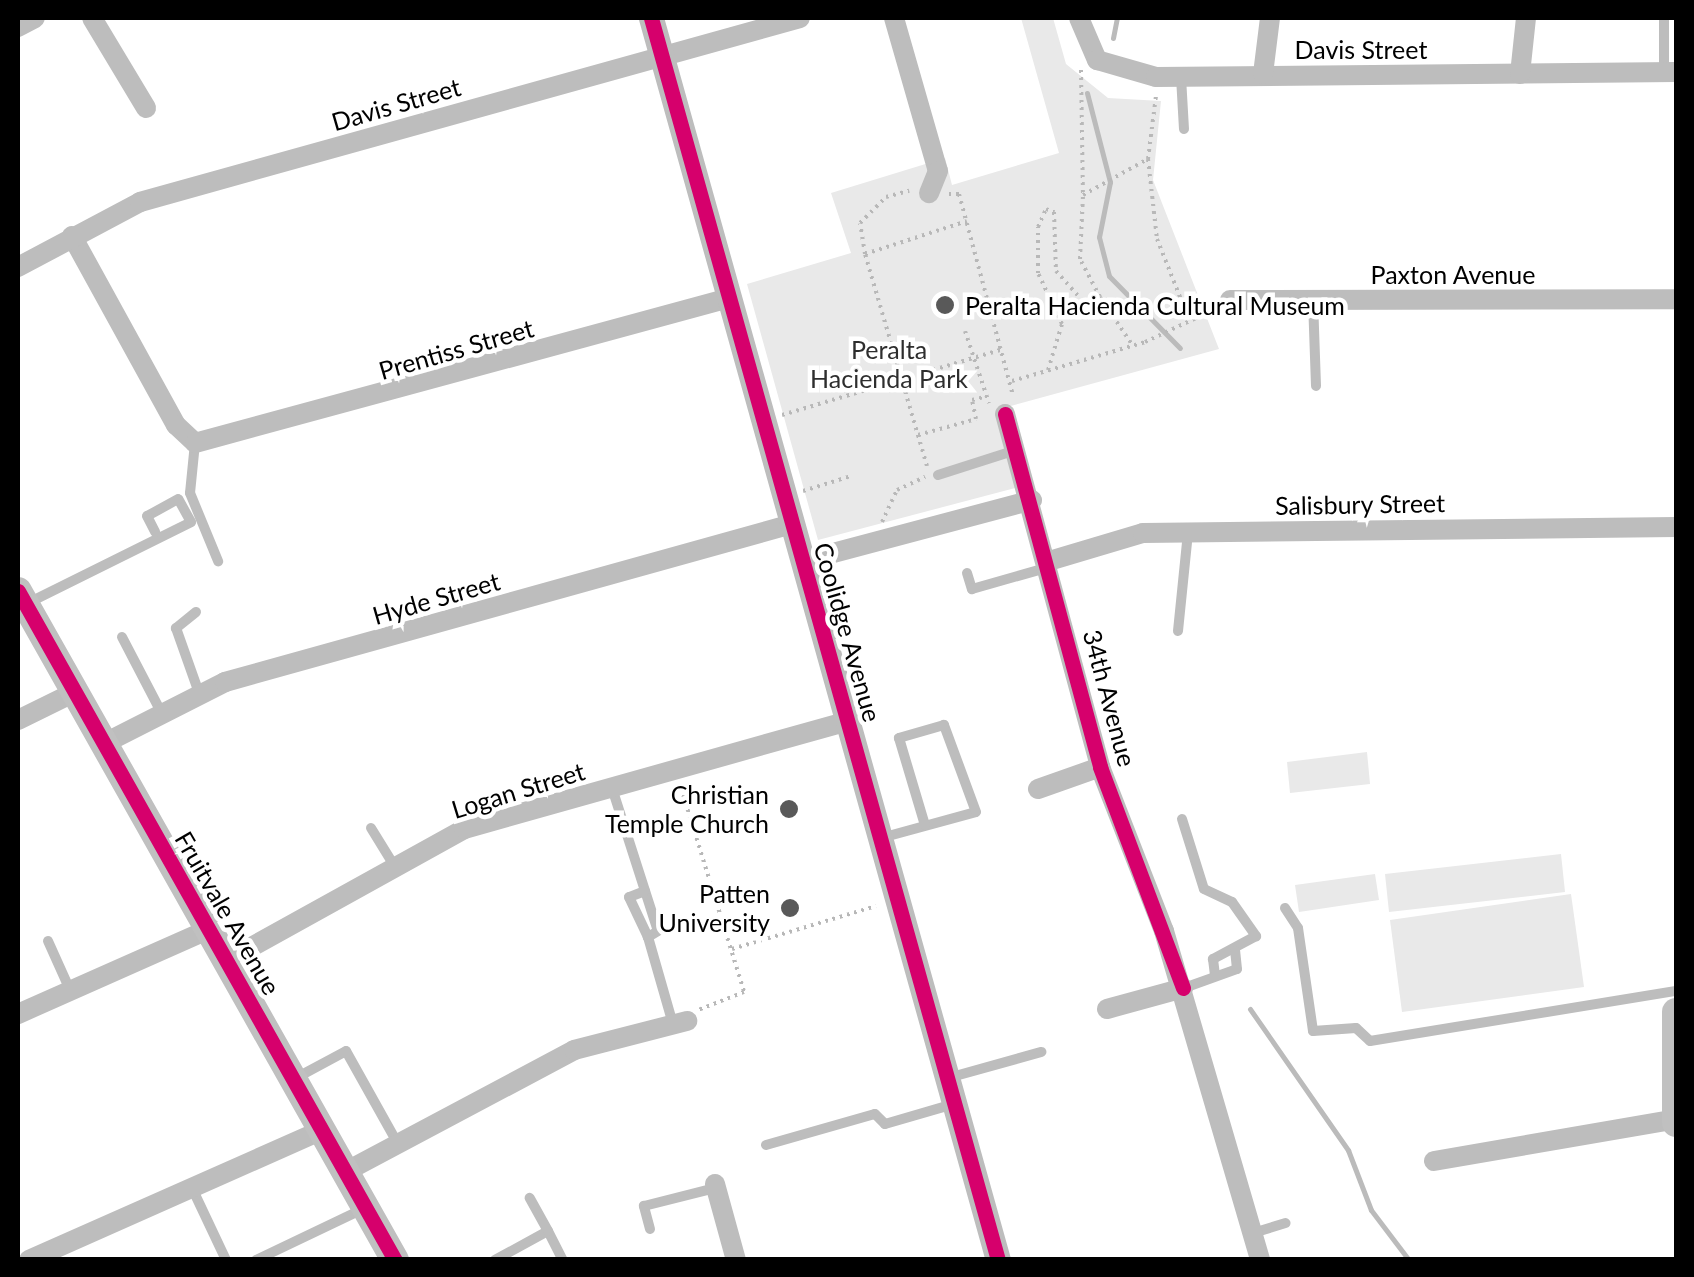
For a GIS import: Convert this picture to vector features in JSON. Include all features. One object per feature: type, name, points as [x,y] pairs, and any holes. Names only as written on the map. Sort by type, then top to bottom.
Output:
[{"type":"main road","name":"Fruitvale Avenue","points":[[21,598],[395,1260]]},
{"type":"main road","points":[[1676,1012],[1676,1120]]},
{"type":"street","points":[[18,27],[34,18]]},
{"type":"street","points":[[92,18],[146,108]]},
{"type":"street","name":"Coolidge Avenue","points":[[652,18],[998,1260]]},
{"type":"street","name":"Davis Street","points":[[18,267],[140,202],[800,18]]},
{"type":"street","points":[[894,18],[938,172],[929,193]]},
{"type":"street","points":[[1078,18],[1086,46]]},
{"type":"street","points":[[1263,74],[1270,18]]},
{"type":"street","points":[[1520,74],[1526,18]]},
{"type":"street","name":"Davis Street","points":[[1086,46],[1120,73],[1156,77],[1670,72]]},
{"type":"street","points":[[72,236],[176,425],[195,443]]},
{"type":"street","name":"Prentiss Street","points":[[195,443],[729,298]]},
{"type":"street","name":"Paxton Avenue","points":[[1230,300],[1676,299]]},
{"type":"street","name":"34th Avenue","points":[[1005,414],[1032,500],[1100,768],[1183,988],[1260,1260]]},
{"type":"street","points":[[803,562],[1032,500]]},
{"type":"street","name":"Hyde Street","points":[[103,744],[199,693],[792,524]]},
{"type":"street","name":"Salisbury Street","points":[[1049,564],[1143,533],[1676,527]]},
{"type":"street","points":[[18,720],[74,692]]},
{"type":"street","name":"Logan Street","points":[[226,961],[464,828],[847,721]]},
{"type":"street","points":[[1038,789],[1100,768]]},
{"type":"street","points":[[18,1014],[208,930]]},
{"type":"street","points":[[1108,1008],[1183,988]]},
{"type":"street","points":[[345,1172],[574,1050],[680,1023]]},
{"type":"street","points":[[1434,1161],[1676,1120]]},
{"type":"street","points":[[29,1260],[322,1130]]},
{"type":"street","points":[[716,1186],[736,1260]]},
{"type":"lane","points":[[1664,18],[1670,72]]},
{"type":"lane","points":[[1181,76],[1184,129]]},
{"type":"lane","points":[[1312,299],[1316,386]]},
{"type":"lane","points":[[195,443],[190,493],[218,561]]},
{"type":"lane","points":[[938,475],[1017,450]]},
{"type":"lane","points":[[178,499],[191,522],[160,540],[156,532],[147,516],[178,499]]},
{"type":"lane","points":[[21,598],[156,532]]},
{"type":"lane","points":[[1178,631],[1188,532]]},
{"type":"lane","points":[[967,574],[972,589],[1049,564]]},
{"type":"lane","points":[[196,612],[176,628],[199,693]]},
{"type":"lane","points":[[122,638],[161,712]]},
{"type":"lane","points":[[880,838],[925,826],[976,812],[944,725],[899,738],[925,826]]},
{"type":"lane","points":[[612,787],[658,931],[648,937]]},
{"type":"lane","points":[[1182,819],[1204,889],[1254,928],[1256,936],[1212,961],[1215,976]]},
{"type":"lane","points":[[371,828],[394,867]]},
{"type":"lane","points":[[645,891],[629,898],[680,1023]]},
{"type":"lane","points":[[1285,908],[1298,928],[1313,1031],[1356,1028],[1370,1041],[1676,991]]},
{"type":"lane","points":[[48,941],[71,991]]},
{"type":"lane","points":[[1183,988],[1237,969],[1235,951]]},
{"type":"lane","points":[[293,1079],[346,1051],[398,1144]]},
{"type":"lane","points":[[947,1078],[1041,1052]]},
{"type":"lane","points":[[766,1146],[875,1114],[885,1124],[954,1104]]},
{"type":"lane","points":[[650,1228],[644,1206],[716,1186]]},
{"type":"lane","points":[[192,1187],[226,1260]]},
{"type":"lane","points":[[530,1198],[563,1260]]},
{"type":"lane","points":[[256,1260],[366,1208]]},
{"type":"lane","points":[[1252,1233],[1286,1223]]},
{"type":"lane","points":[[495,1260],[548,1231]]},
{"type":"path","points":[[1086,46],[1077,114],[1083,195],[1080,260],[1132,346]]},
{"type":"path","points":[[1156,77],[1148,159],[1157,239],[1189,325]]},
{"type":"path","points":[[1083,195],[1148,159]]},
{"type":"path","points":[[872,544],[897,490],[929,475],[865,254],[867,215],[898,190],[960,194],[1012,381],[1013,397],[992,404],[984,397],[965,331]]},
{"type":"path","points":[[1048,370],[1062,324],[1035,258],[1046,209],[1063,285],[1089,308],[1100,298]]},
{"type":"path","points":[[865,254],[967,222]]},
{"type":"path","points":[[1012,381],[1145,342],[1189,325],[1230,300]]},
{"type":"path","points":[[763,420],[1003,349]]},
{"type":"path","points":[[918,436],[976,418],[972,400],[984,397]]},
{"type":"path","points":[[785,498],[852,476]]},
{"type":"path","points":[[675,769],[744,992],[706,1001],[680,1023]]},
{"type":"path","points":[[732,948],[898,900]]},
{"type":"green space","name":"Peralta Hacienda Park","points":[[1021,18],[1053,18],[1066,64],[1108,98],[1161,101],[1153,180],[1219,349],[996,410],[1019,487],[818,540],[747,284],[851,253],[831,193],[945,158],[952,185],[1059,153]]},
{"type":"green space","points":[[1367,752],[1370,784],[1290,793],[1287,762]]},
{"type":"green space","points":[[1561,854],[1565,892],[1389,912],[1385,874]]},
{"type":"green space","points":[[1375,874],[1379,900],[1299,912],[1295,885]]},
{"type":"green space","points":[[1571,894],[1584,987],[1402,1012],[1390,920]]},
{"type":"waterway","points":[[1113,38],[1117,18]]},
{"type":"waterway","points":[[1087,93],[1110,182],[1099,237],[1109,276],[1180,348]]},
{"type":"waterway","points":[[1250,1009],[1348,1150],[1371,1210],[1409,1260]]},
{"type":"cycle path","points":[[651,18],[998,1260]]},
{"type":"cycle path","points":[[1005,414],[1100,767],[1183,988]]},
{"type":"cycle path","points":[[18,591],[395,1260]]},
{"type":"place","name":"Peralta Hacienda Cultural Museum","points":[[945,305]]},
{"type":"place","name":"Christian Temple Church","points":[[789,809]]},
{"type":"place","name":"Patten University","points":[[790,908]]}]
